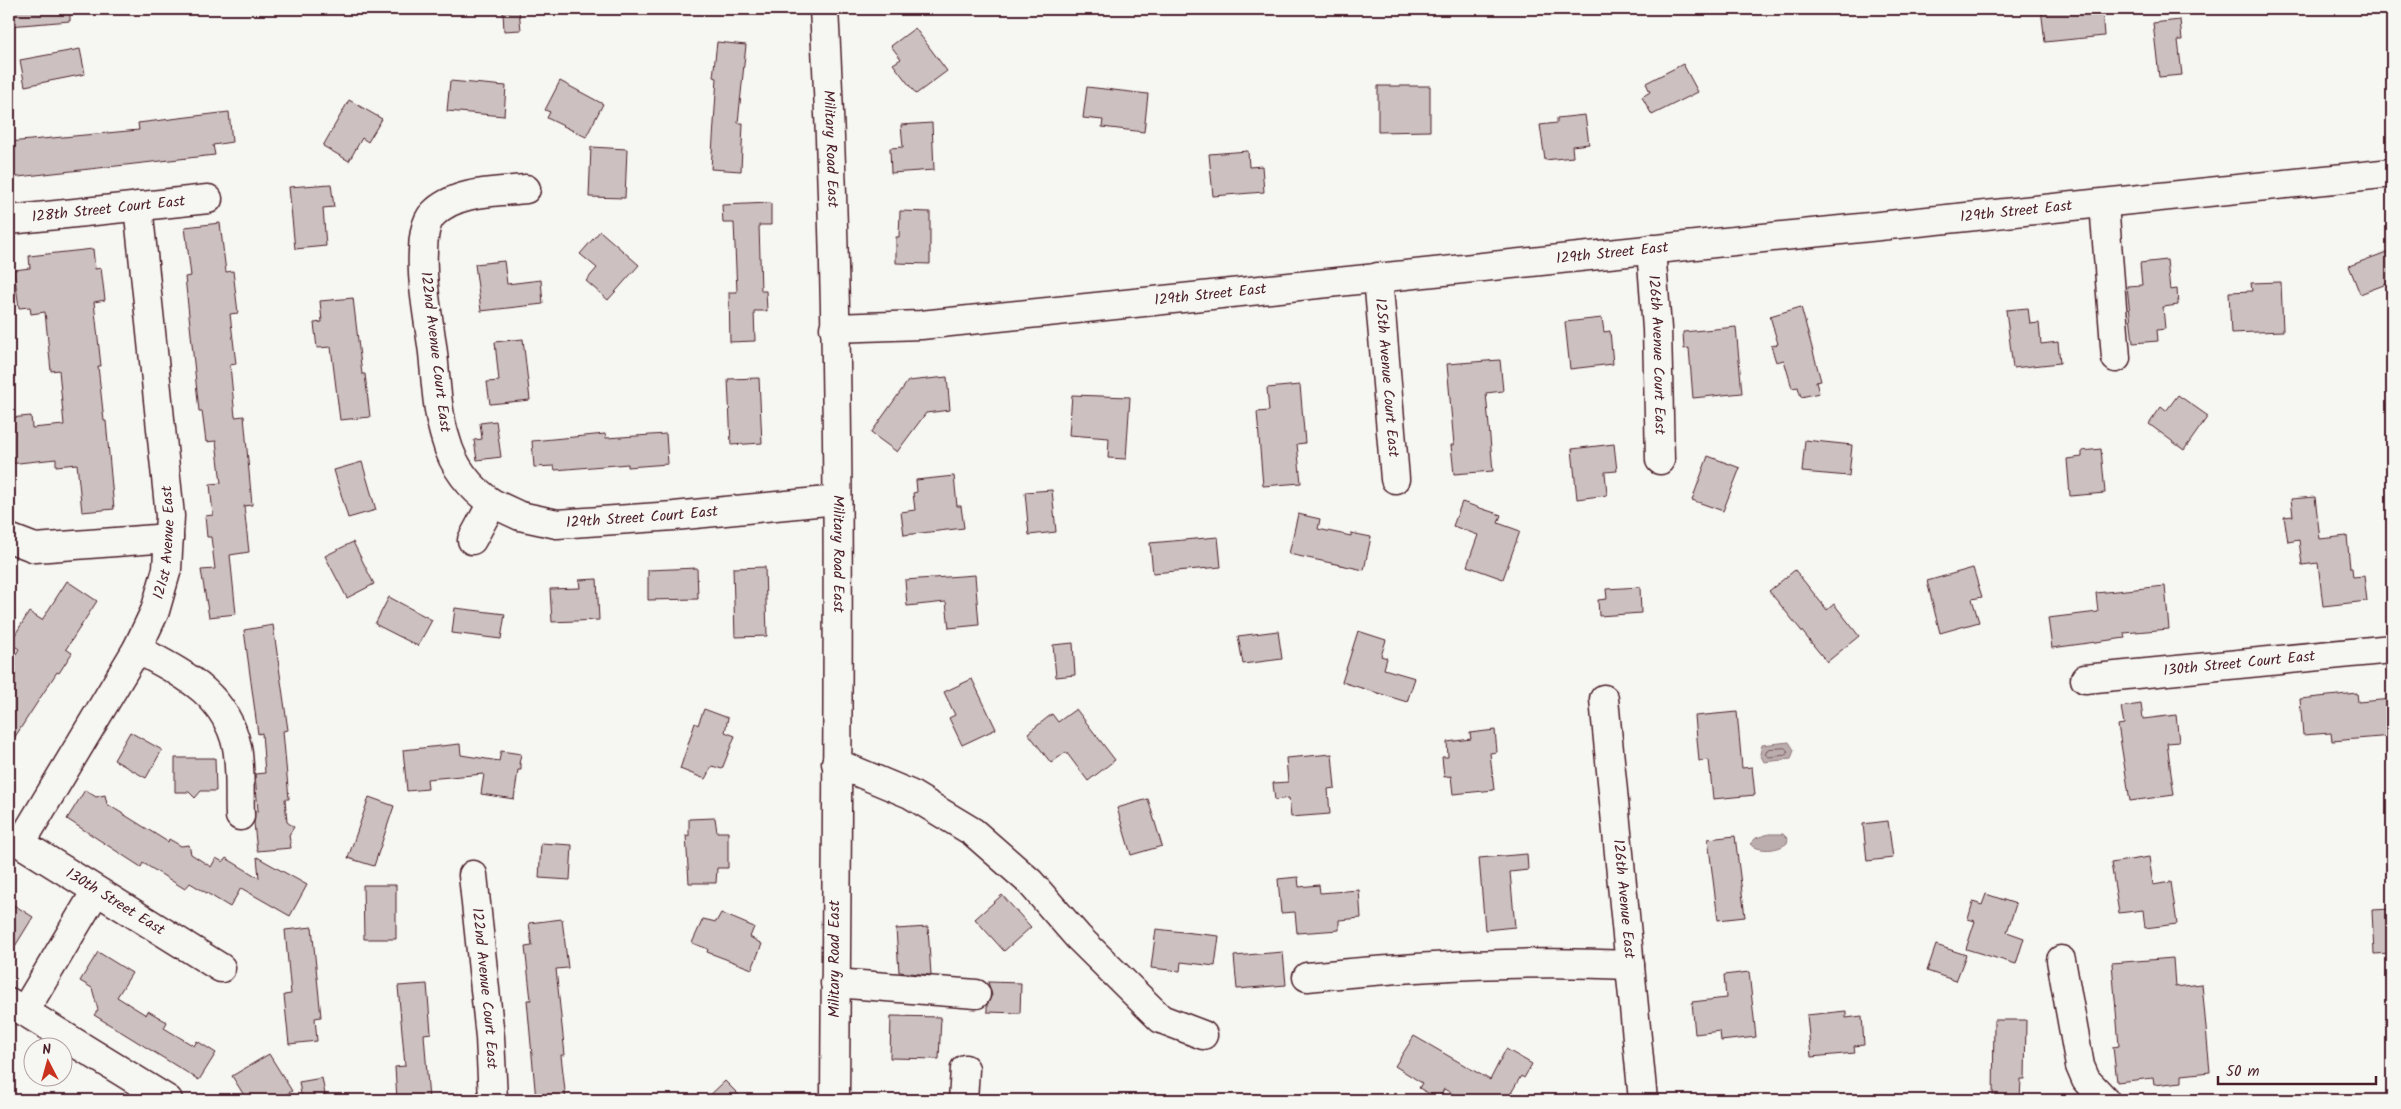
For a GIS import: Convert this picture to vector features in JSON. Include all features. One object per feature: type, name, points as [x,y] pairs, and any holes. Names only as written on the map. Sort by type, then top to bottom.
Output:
[{"type":"street","name":"Military Road East","points":[[824,9],[830,114],[837,500],[835,1100]]},
{"type":"street","name":"129th Street East","points":[[834,328],[921,325],[2392,173]]},
{"type":"street","name":"122nd Avenue Court East","points":[[492,503],[479,494],[465,478],[452,457],[445,439],[428,317],[423,252],[425,234],[431,216],[446,204],[474,194],[526,189]]},
{"type":"street","name":"128th Street Court East","points":[[9,220],[208,199]]},
{"type":"street","points":[[2104,204],[2116,358]]},
{"type":"street","name":"121st Avenue East","points":[[15,840],[137,649],[155,611],[167,569],[170,516],[138,206]]},
{"type":"street","name":"126th Avenue Court East","points":[[1652,249],[1657,329],[1660,460]]},
{"type":"street","name":"125th Avenue Court East","points":[[1378,277],[1395,479]]},
{"type":"street","name":"129th Street Court East","points":[[492,503],[520,516],[557,524],[674,516],[837,500]]},
{"type":"street","points":[[472,540],[492,503]]},
{"type":"street","points":[[9,538],[35,548],[170,538]]},
{"type":"street","points":[[137,649],[193,680],[214,699],[232,732],[237,748],[240,816]]},
{"type":"street","name":"130th Street Court East","points":[[2085,678],[2392,649]]},
{"type":"street","name":"126th Avenue East","points":[[1604,699],[1642,1100]]},
{"type":"street","points":[[836,763],[910,794],[973,832],[1030,882],[1078,937],[1161,1019],[1203,1035]]},
{"type":"street","name":"130th Street East","points":[[15,840],[221,968]]},
{"type":"street","name":"122nd Avenue Court East","points":[[473,875],[490,1037],[493,1100]]},
{"type":"street","points":[[96,891],[17,1007],[168,1100]]},
{"type":"street","points":[[2062,960],[2080,1066],[2086,1080],[2105,1100]]},
{"type":"street","points":[[1307,978],[1410,967],[1582,963],[1630,965]]},
{"type":"street","points":[[835,983],[976,994]]},
{"type":"street","points":[[963,1100],[965,1069]]},
{"type":"water","points":[[1789,742],[1794,750],[1791,759],[1764,762],[1760,754],[1762,745]]},
{"type":"water","points":[[1769,834],[1783,834],[1788,839],[1787,843],[1779,848],[1769,850],[1754,847],[1750,844],[1756,838]]},
{"type":"building","points":[[9,9],[70,9],[70,21],[9,26]]},
{"type":"building","points":[[2041,9],[2102,9],[2104,36],[2045,42]]},
{"type":"building","points":[[519,10],[521,30],[504,31],[503,12]]},
{"type":"building","points":[[2180,20],[2182,40],[2178,40],[2182,75],[2159,77],[2153,23]]},
{"type":"building","points":[[915,28],[947,71],[916,94],[893,64],[901,59],[891,46]]},
{"type":"building","points":[[717,42],[746,45],[738,123],[743,123],[741,171],[711,169],[717,78],[713,77]]},
{"type":"building","points":[[80,49],[85,74],[25,86],[20,60]]},
{"type":"building","points":[[1683,64],[1698,92],[1652,115],[1642,97],[1650,92],[1646,83]]},
{"type":"building","points":[[450,81],[506,86],[504,116],[447,111]]},
{"type":"building","points":[[560,81],[603,104],[586,137],[547,118],[550,112],[545,110]]},
{"type":"building","points":[[1378,86],[1430,86],[1430,131],[1378,132]]},
{"type":"building","points":[[1087,87],[1148,94],[1144,132],[1102,127],[1103,120],[1083,118]]},
{"type":"building","points":[[349,100],[382,119],[368,142],[362,138],[349,161],[323,146]]},
{"type":"building","points":[[229,112],[232,142],[213,145],[215,155],[9,178],[9,142],[139,130],[138,123]]},
{"type":"building","points":[[1585,115],[1589,144],[1572,146],[1573,157],[1545,160],[1540,125],[1557,123],[1557,118]]},
{"type":"building","points":[[932,123],[934,170],[891,173],[890,148],[903,147],[901,125]]},
{"type":"building","points":[[591,147],[627,149],[625,198],[589,197]]},
{"type":"building","points":[[1248,151],[1249,167],[1262,166],[1264,192],[1213,196],[1209,154]]},
{"type":"building","points":[[331,184],[334,207],[323,208],[326,246],[295,249],[289,187]]},
{"type":"building","points":[[771,203],[771,225],[759,225],[761,291],[766,291],[767,311],[754,311],[755,341],[730,342],[729,292],[737,292],[734,223],[723,223],[722,205]]},
{"type":"building","points":[[900,211],[930,212],[930,264],[896,263],[896,237],[899,237]]},
{"type":"building","points":[[220,223],[226,272],[233,271],[238,313],[230,314],[236,364],[230,365],[235,417],[244,416],[252,505],[244,506],[249,552],[230,555],[236,614],[209,617],[201,570],[215,569],[211,537],[207,537],[205,516],[213,515],[210,484],[221,483],[216,441],[206,442],[202,411],[199,411],[185,277],[191,276],[185,227]]},
{"type":"building","points":[[600,231],[639,265],[608,300],[586,281],[597,268],[580,254]]},
{"type":"building","points":[[93,249],[95,269],[101,268],[105,300],[94,302],[101,366],[98,366],[104,421],[106,421],[114,509],[82,512],[77,464],[56,466],[56,459],[9,464],[9,418],[31,416],[32,428],[64,425],[59,370],[51,371],[45,312],[31,314],[30,307],[19,308],[14,270],[30,268],[29,256]]},
{"type":"building","points":[[2392,250],[2392,282],[2360,294],[2349,266]]},
{"type":"building","points":[[2167,260],[2170,290],[2177,289],[2178,305],[2163,307],[2165,329],[2157,330],[2158,341],[2133,343],[2127,286],[2142,285],[2140,263]]},
{"type":"building","points":[[504,261],[507,284],[541,280],[543,304],[481,311],[475,264]]},
{"type":"building","points":[[2281,282],[2283,331],[2231,333],[2229,292],[2252,291],[2251,283]]},
{"type":"building","points":[[353,298],[362,374],[365,374],[370,417],[340,420],[331,347],[317,348],[314,323],[322,322],[320,301]]},
{"type":"building","points":[[1801,307],[1821,381],[1816,382],[1819,393],[1801,397],[1798,387],[1792,388],[1784,360],[1776,362],[1771,346],[1778,344],[1770,316]]},
{"type":"building","points":[[2028,308],[2030,324],[2039,323],[2041,344],[2058,342],[2060,363],[2013,368],[2006,310]]},
{"type":"building","points":[[1602,318],[1604,332],[1610,331],[1613,364],[1570,369],[1565,322]]},
{"type":"building","points":[[1736,327],[1742,393],[1693,398],[1689,348],[1684,349],[1683,332]]},
{"type":"building","points":[[523,339],[530,400],[490,404],[487,382],[499,381],[495,342]]},
{"type":"building","points":[[1500,360],[1503,391],[1486,393],[1493,471],[1454,474],[1451,445],[1454,445],[1447,364]]},
{"type":"building","points":[[947,377],[950,410],[926,413],[897,452],[871,433],[908,381]]},
{"type":"building","points":[[759,378],[762,443],[731,445],[728,379]]},
{"type":"building","points":[[1300,385],[1305,443],[1297,444],[1301,483],[1263,486],[1257,412],[1269,411],[1267,388]]},
{"type":"building","points":[[1072,395],[1130,397],[1126,459],[1108,458],[1109,438],[1069,435]]},
{"type":"building","points":[[2178,395],[2208,416],[2184,450],[2149,424],[2161,407],[2166,411]]},
{"type":"building","points":[[496,421],[501,457],[477,460],[474,440],[482,439],[480,423]]},
{"type":"building","points":[[605,434],[606,438],[666,434],[668,464],[628,467],[628,464],[555,470],[554,466],[534,467],[532,441]]},
{"type":"building","points":[[1805,440],[1852,445],[1849,476],[1802,472]]},
{"type":"building","points":[[1614,444],[1617,471],[1605,472],[1607,495],[1577,499],[1572,449]]},
{"type":"building","points":[[2101,449],[2105,493],[2070,496],[2067,459],[2082,457],[2082,451]]},
{"type":"building","points":[[1708,456],[1740,468],[1723,511],[1692,500]]},
{"type":"building","points":[[362,462],[376,510],[348,518],[334,470]]},
{"type":"building","points":[[954,476],[957,506],[961,506],[964,528],[904,535],[901,512],[915,510],[913,493],[917,492],[916,480]]},
{"type":"building","points":[[1052,490],[1056,532],[1029,535],[1025,492]]},
{"type":"building","points":[[2315,497],[2320,539],[2347,536],[2350,568],[2352,568],[2353,577],[2364,576],[2367,601],[2323,606],[2318,563],[2302,565],[2299,540],[2288,542],[2284,517],[2293,516],[2291,499]]},
{"type":"building","points":[[1462,502],[1501,515],[1498,523],[1520,531],[1503,579],[1467,566],[1478,535],[1453,526]]},
{"type":"building","points":[[1298,514],[1320,519],[1318,529],[1351,536],[1351,533],[1371,537],[1364,570],[1289,554]]},
{"type":"building","points":[[1218,537],[1221,567],[1153,573],[1150,543]]},
{"type":"building","points":[[353,542],[374,584],[347,598],[325,556]]},
{"type":"building","points":[[765,567],[767,636],[735,637],[733,568]]},
{"type":"building","points":[[697,568],[698,599],[648,600],[648,570]]},
{"type":"building","points":[[1973,568],[1982,597],[1972,599],[1979,622],[1940,633],[1927,581]]},
{"type":"building","points":[[1795,570],[1827,610],[1834,604],[1859,636],[1827,662],[1769,591]]},
{"type":"building","points":[[975,575],[979,625],[949,628],[946,602],[907,606],[905,580]]},
{"type":"building","points":[[597,579],[599,620],[552,622],[550,589],[580,588],[579,580]]},
{"type":"building","points":[[67,581],[97,601],[66,649],[72,653],[59,673],[57,672],[9,746],[9,666],[19,649],[10,643],[29,612],[42,620]]},
{"type":"building","points":[[2165,586],[2169,629],[2124,633],[2125,638],[2052,648],[2048,618],[2098,612],[2096,593]]},
{"type":"building","points":[[1640,587],[1641,613],[1599,616],[1598,600],[1607,599],[1606,589]]},
{"type":"building","points":[[389,597],[432,620],[418,646],[375,624]]},
{"type":"building","points":[[455,608],[505,614],[501,639],[452,633]]},
{"type":"building","points":[[273,625],[288,730],[283,731],[289,799],[285,799],[287,822],[294,827],[289,835],[291,848],[257,851],[254,823],[255,811],[258,811],[255,774],[265,773],[262,733],[258,734],[244,630]]},
{"type":"building","points":[[1278,631],[1282,659],[1243,664],[1238,636]]},
{"type":"building","points":[[1358,631],[1386,640],[1381,656],[1387,658],[1384,669],[1415,678],[1407,702],[1342,682]]},
{"type":"building","points":[[1073,643],[1075,675],[1056,677],[1053,645]]},
{"type":"building","points":[[972,679],[996,729],[962,745],[949,718],[955,715],[944,692]]},
{"type":"building","points":[[2357,693],[2358,702],[2392,699],[2392,736],[2332,741],[2331,733],[2303,735],[2300,699]]},
{"type":"building","points":[[2141,704],[2143,719],[2176,715],[2179,742],[2167,743],[2174,795],[2130,801],[2118,725],[2124,724],[2121,707]]},
{"type":"building","points":[[704,709],[728,718],[725,732],[735,736],[722,769],[712,766],[705,779],[680,769],[695,723],[698,725]]},
{"type":"building","points":[[1076,709],[1115,760],[1088,781],[1066,752],[1051,763],[1028,733],[1052,714],[1058,722]]},
{"type":"building","points":[[1737,712],[1742,768],[1752,767],[1755,795],[1713,799],[1709,760],[1699,761],[1695,716]]},
{"type":"building","points":[[1495,730],[1497,752],[1490,753],[1494,790],[1453,794],[1451,776],[1444,777],[1442,757],[1448,757],[1447,742],[1471,739],[1470,733]]},
{"type":"building","points":[[130,732],[162,750],[146,778],[114,760]]},
{"type":"building","points":[[460,744],[461,755],[499,761],[501,751],[521,754],[519,764],[521,764],[521,770],[518,770],[514,799],[481,794],[484,774],[427,779],[428,789],[407,791],[403,750]]},
{"type":"building","points":[[1332,754],[1335,788],[1328,789],[1330,814],[1291,817],[1289,798],[1275,800],[1273,783],[1288,782],[1286,758]]},
{"type":"building","points":[[175,758],[215,758],[216,791],[201,791],[195,798],[189,792],[175,792]]},
{"type":"building","points":[[85,790],[96,797],[105,795],[107,804],[168,842],[169,839],[181,846],[189,845],[191,854],[211,867],[216,858],[223,862],[226,858],[259,878],[257,857],[307,885],[290,916],[241,888],[230,907],[190,883],[185,889],[143,863],[141,867],[67,819]]},
{"type":"building","points":[[369,797],[394,806],[374,866],[348,858]]},
{"type":"building","points":[[1148,799],[1162,846],[1131,855],[1117,808]]},
{"type":"building","points":[[715,818],[717,832],[728,832],[728,868],[717,868],[716,883],[689,883],[686,835],[689,836],[689,819]]},
{"type":"building","points":[[1888,821],[1893,858],[1867,861],[1863,824]]},
{"type":"building","points":[[1735,836],[1745,917],[1718,920],[1708,839]]},
{"type":"building","points":[[541,843],[572,845],[570,880],[539,878]]},
{"type":"building","points":[[1527,854],[1528,870],[1510,872],[1515,927],[1485,930],[1479,858]]},
{"type":"building","points":[[2149,857],[2153,885],[2171,882],[2177,924],[2145,928],[2143,910],[2119,913],[2111,863]]},
{"type":"building","points":[[1298,877],[1299,887],[1319,885],[1320,893],[1359,890],[1361,918],[1339,920],[1339,930],[1297,933],[1295,912],[1281,913],[1278,879]]},
{"type":"building","points":[[363,885],[396,885],[396,939],[364,939]]},
{"type":"building","points":[[1986,894],[2016,904],[2007,932],[2024,938],[2016,964],[1966,949],[1975,921],[1968,919],[1973,902],[1982,905]]},
{"type":"building","points":[[1002,895],[1031,927],[1004,951],[975,919]]},
{"type":"building","points":[[9,902],[33,917],[9,956]]},
{"type":"building","points":[[2392,909],[2392,953],[2374,954],[2372,910]]},
{"type":"building","points":[[721,913],[754,927],[750,937],[762,944],[752,969],[707,952],[708,949],[692,943],[703,919],[716,922]]},
{"type":"building","points":[[562,919],[568,968],[556,969],[565,1055],[561,1055],[566,1100],[536,1100],[527,1000],[531,1000],[525,947],[532,946],[529,923]]},
{"type":"building","points":[[312,927],[321,1017],[315,1018],[317,1041],[289,1044],[284,995],[291,994],[285,930]]},
{"type":"building","points":[[928,927],[931,975],[899,972],[896,929]]},
{"type":"building","points":[[1156,929],[1219,936],[1215,966],[1181,962],[1180,971],[1151,968]]},
{"type":"building","points":[[1936,945],[1966,955],[1956,981],[1927,971]]},
{"type":"building","points":[[98,952],[132,973],[117,997],[146,1015],[148,1011],[167,1022],[164,1028],[194,1046],[197,1041],[216,1053],[199,1080],[94,1015],[98,1010],[92,988],[80,981]]},
{"type":"building","points":[[1283,952],[1286,985],[1237,989],[1234,956]]},
{"type":"building","points":[[2173,958],[2175,987],[2202,984],[2210,1072],[2182,1075],[2182,1082],[2154,1085],[2153,1078],[2117,1082],[2113,1047],[2119,1046],[2112,963]]},
{"type":"building","points":[[1749,972],[1756,1037],[1721,1041],[1720,1031],[1695,1034],[1692,1002],[1726,998],[1724,975]]},
{"type":"building","points":[[988,982],[1021,983],[1020,1013],[987,1012],[987,1004],[992,995]]},
{"type":"building","points":[[427,984],[431,1033],[424,1034],[429,1100],[397,1100],[395,1067],[405,1066],[398,986]]},
{"type":"building","points":[[1846,1011],[1846,1018],[1862,1016],[1864,1045],[1854,1046],[1855,1053],[1811,1057],[1807,1015]]},
{"type":"building","points":[[891,1016],[941,1017],[939,1059],[890,1058]]},
{"type":"building","points":[[1994,1020],[2026,1020],[2025,1079],[2021,1079],[2020,1100],[1993,1100]]},
{"type":"building","points":[[1414,1036],[1490,1080],[1506,1049],[1532,1064],[1524,1078],[1521,1076],[1507,1100],[1464,1100],[1444,1089],[1439,1099],[1419,1088],[1422,1083],[1395,1066]]},
{"type":"building","points":[[269,1054],[292,1091],[276,1100],[247,1100],[232,1076]]},
{"type":"building","points":[[322,1078],[326,1100],[302,1100],[299,1082]]},
{"type":"building","points":[[725,1081],[744,1100],[705,1100]]}]
